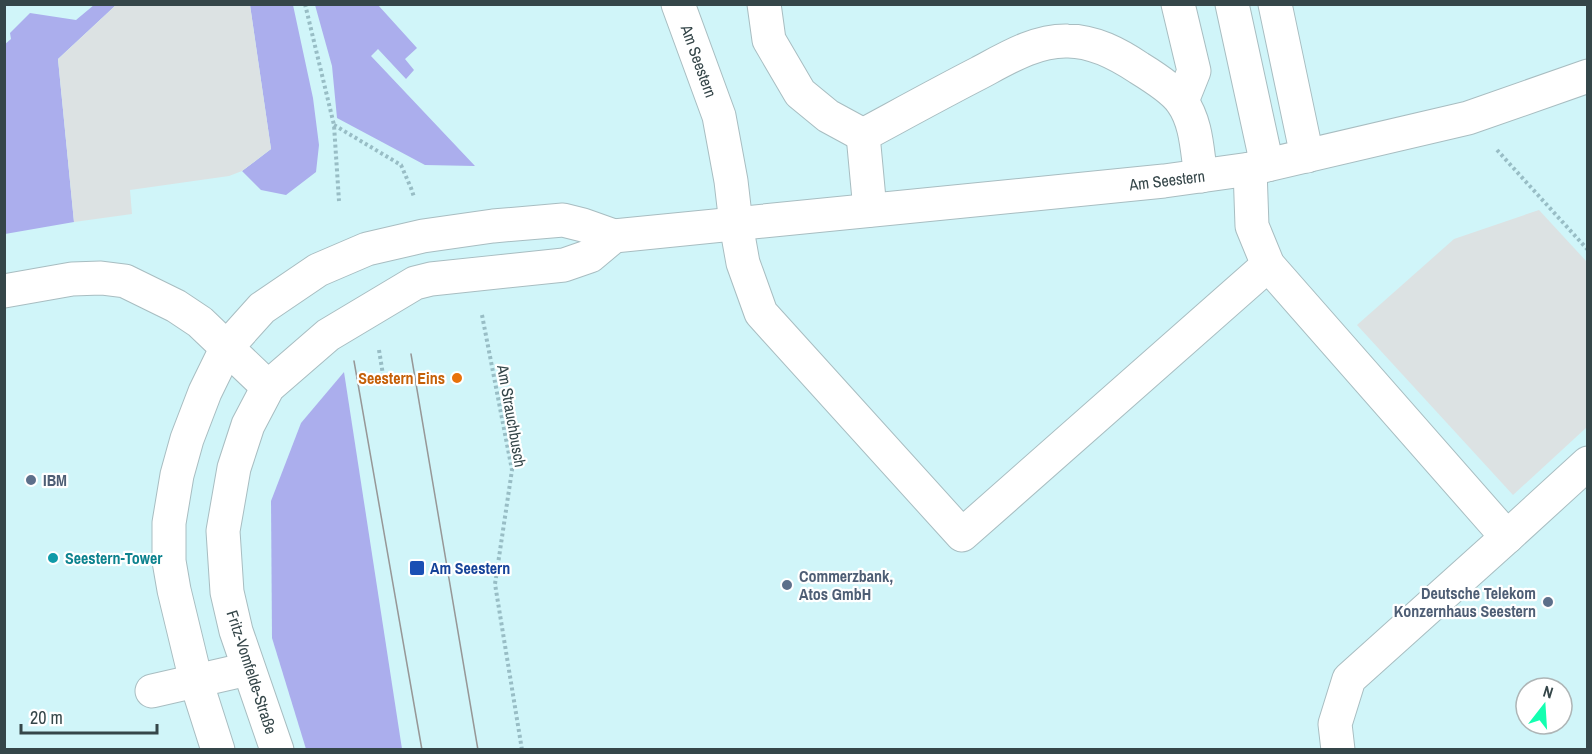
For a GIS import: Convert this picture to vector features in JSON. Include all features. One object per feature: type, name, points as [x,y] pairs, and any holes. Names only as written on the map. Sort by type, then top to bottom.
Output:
[{"type":"street","name":"Am Seestern","points":[[678,4],[719,116],[736,224]]},
{"type":"street","points":[[764,4],[769,40],[800,93],[828,116],[863,135]]},
{"type":"street","points":[[1178,4],[1194,71],[1182,101]]},
{"type":"street","points":[[1232,4],[1258,167],[1252,226],[1268,265],[1507,537]]},
{"type":"street","points":[[1275,4],[1307,156]]},
{"type":"street","points":[[863,135],[1014,55],[1046,42],[1069,40],[1117,54],[1156,79],[1182,101],[1193,124],[1201,176]]},
{"type":"street","name":"Am Seestern","points":[[227,347],[262,308],[318,270],[367,249],[423,236],[493,226],[564,220],[614,236],[1201,176],[1258,167],[1468,118],[1587,76]]},
{"type":"street","points":[[863,135],[870,210]]},
{"type":"street","points":[[736,224],[743,263],[761,314],[962,535],[1268,265]]},
{"type":"street","points":[[4,291],[72,279],[101,278],[125,281],[145,289],[200,322],[268,387],[328,335],[415,283],[431,279],[564,265],[590,256],[614,236]]},
{"type":"street","points":[[219,750],[196,681],[172,580],[169,561],[169,523],[177,475],[187,439],[204,392],[227,347]]},
{"type":"street","name":"Fritz-Vomfelde-Straße","points":[[268,387],[248,425],[234,468],[223,531],[227,592],[236,631],[277,750]]},
{"type":"street","points":[[1338,750],[1335,724],[1349,679],[1507,537],[1569,468]]},
{"type":"street","points":[[152,691],[248,669]]},
{"type":"path","points":[[305,4],[334,125],[339,201]]},
{"type":"path","points":[[1468,118],[1587,250]]},
{"type":"path","points":[[334,125],[402,165],[411,188]]},
{"type":"path","name":"Am Strauchbusch","points":[[480,308],[512,470],[495,584],[522,750]]},
{"type":"shaded area","points":[[4,5],[1587,5],[1587,749],[5,749]]},
{"type":"shaded area","points":[[94,5],[116,5],[58,59],[74,222],[5,234],[4,45],[11,39],[10,33],[30,13],[76,20]]},
{"type":"shaded area","points":[[116,5],[250,5],[271,149],[242,171],[229,176],[130,190],[132,214],[74,222],[58,59]]},
{"type":"shaded area","points":[[250,5],[293,5],[313,98],[319,145],[316,172],[286,195],[261,190],[242,171],[271,149]]},
{"type":"shaded area","points":[[315,5],[378,5],[417,48],[405,59],[414,70],[406,79],[378,49],[371,56],[475,166],[425,165],[337,118],[332,66]]},
{"type":"shaded area","points":[[1539,210],[1587,262],[1587,427],[1513,495],[1357,325],[1454,239]]},
{"type":"shaded area","points":[[344,372],[402,749],[306,749],[272,638],[271,501],[301,423]]},
{"type":"tram line","points":[[411,354],[478,750]]},
{"type":"tram line","points":[[354,361],[422,750]]},
{"type":"place","name":"Seestern Eins","points":[[457,378]]},
{"type":"place","name":"IBM","points":[[31,480]]},
{"type":"place","name":"Seestern-Tower","points":[[53,558]]},
{"type":"place","name":"Am Seestern","points":[[417,568]]},
{"type":"place","name":"Commerzbank, Atos GmbH","points":[[787,585]]},
{"type":"place","name":"Deutsche Telekom Konzernhaus Seestern","points":[[1548,602]]}]
